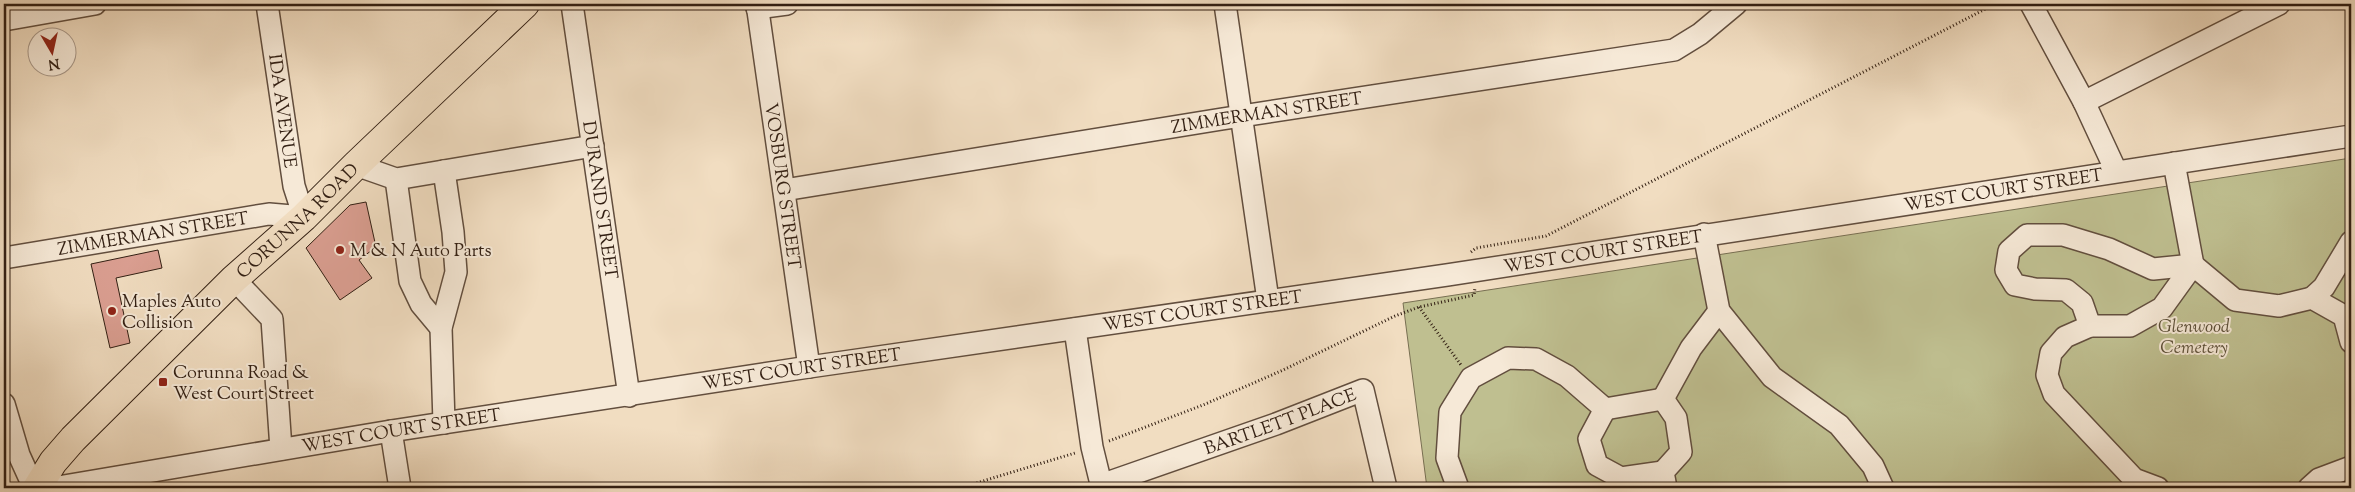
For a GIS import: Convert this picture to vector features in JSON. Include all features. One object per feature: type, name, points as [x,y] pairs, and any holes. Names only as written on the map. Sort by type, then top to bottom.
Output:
[{"type":"main road","name":"CORUNNA ROAD","points":[[36,488],[53,462],[73,438],[234,279],[304,217],[525,4]]},
{"type":"street","points":[[4,20],[28,9],[95,4]]},
{"type":"street","name":"IDA AVENUE","points":[[267,4],[294,186],[304,217]]},
{"type":"street","name":"DURAND STREET","points":[[572,4],[629,396]]},
{"type":"street","points":[[757,6],[787,4]]},
{"type":"street","points":[[1225,4],[1268,300]]},
{"type":"street","name":"ZIMMERMAN STREET","points":[[784,190],[1242,116],[1674,50],[1700,34],[1736,4]]},
{"type":"street","points":[[2030,4],[2084,102],[2116,171]]},
{"type":"street","points":[[2084,102],[2279,4]]},
{"type":"street","name":"VOSBURG STREET","points":[[757,6],[809,368]]},
{"type":"street","name":"WEST COURT STREET","points":[[52,488],[158,479],[281,449],[391,431],[1439,276],[2351,136]]},
{"type":"street","points":[[356,165],[396,179],[593,146]]},
{"type":"street","points":[[2174,163],[2193,265],[2235,300],[2279,306],[2312,298],[2324,287],[2351,242]]},
{"type":"street","points":[[444,171],[453,232],[456,272],[441,328],[444,423]]},
{"type":"street","points":[[396,179],[410,281],[421,304],[441,328]]},
{"type":"street","name":"ZIMMERMAN STREET","points":[[4,258],[269,214],[304,217]]},
{"type":"street","points":[[1704,234],[1719,311],[1772,377],[1838,425],[1874,466],[1883,488]]},
{"type":"street","points":[[2090,326],[2082,303],[2066,290],[2036,289],[2015,285],[2006,270],[2009,251],[2027,235],[2063,234],[2109,249],[2153,269],[2193,265]]},
{"type":"street","points":[[2158,488],[2134,479],[2054,394],[2047,375],[2051,353],[2065,337],[2090,326],[2130,326],[2162,308],[2193,265]]},
{"type":"street","points":[[234,279],[272,319],[281,449]]},
{"type":"street","points":[[2312,298],[2348,316],[2351,342]]},
{"type":"street","points":[[1663,400],[1691,348],[1719,311]]},
{"type":"street","points":[[1075,329],[1092,447],[1102,487]]},
{"type":"street","points":[[1458,488],[1447,458],[1450,412],[1471,378],[1508,358],[1536,358],[1567,376],[1606,409],[1663,400]]},
{"type":"street","name":"BARTLETT PLACE","points":[[1102,487],[1276,424],[1363,390],[1386,488]]},
{"type":"street","points":[[1606,409],[1589,439],[1597,465],[1621,478],[1665,480],[1681,452],[1676,418],[1663,400]]},
{"type":"street","points":[[4,404],[19,455],[36,488]]},
{"type":"street","points":[[391,431],[400,488]]},
{"type":"street","points":[[2309,488],[2319,479],[2351,467]]},
{"type":"path","points":[[1471,254],[1471,250],[1476,248],[1546,236],[1996,4]]},
{"type":"path","points":[[1102,444],[1203,405],[1281,371],[1396,316],[1419,307],[1474,295],[1476,290]]},
{"type":"path","points":[[1419,307],[1471,378]]},
{"type":"path","points":[[960,488],[1022,471],[1083,450]]},
{"type":"green space","name":"Glenwood Cemetery","points":[[2351,158],[2351,488],[1427,488],[1403,303]]},
{"type":"building","name":"M & N Auto Parts","points":[[366,202],[376,247],[359,260],[372,278],[340,300],[306,248],[350,205]]},
{"type":"building","name":"Maples Auto Collision","points":[[158,250],[162,268],[116,278],[130,343],[110,348],[91,264]]},
{"type":"place","name":"M & N Auto Parts","points":[[340,250]]},
{"type":"place","name":"Maples Auto Collision","points":[[112,311]]},
{"type":"place","name":"Corunna Road & West Court Street","points":[[163,382]]}]
